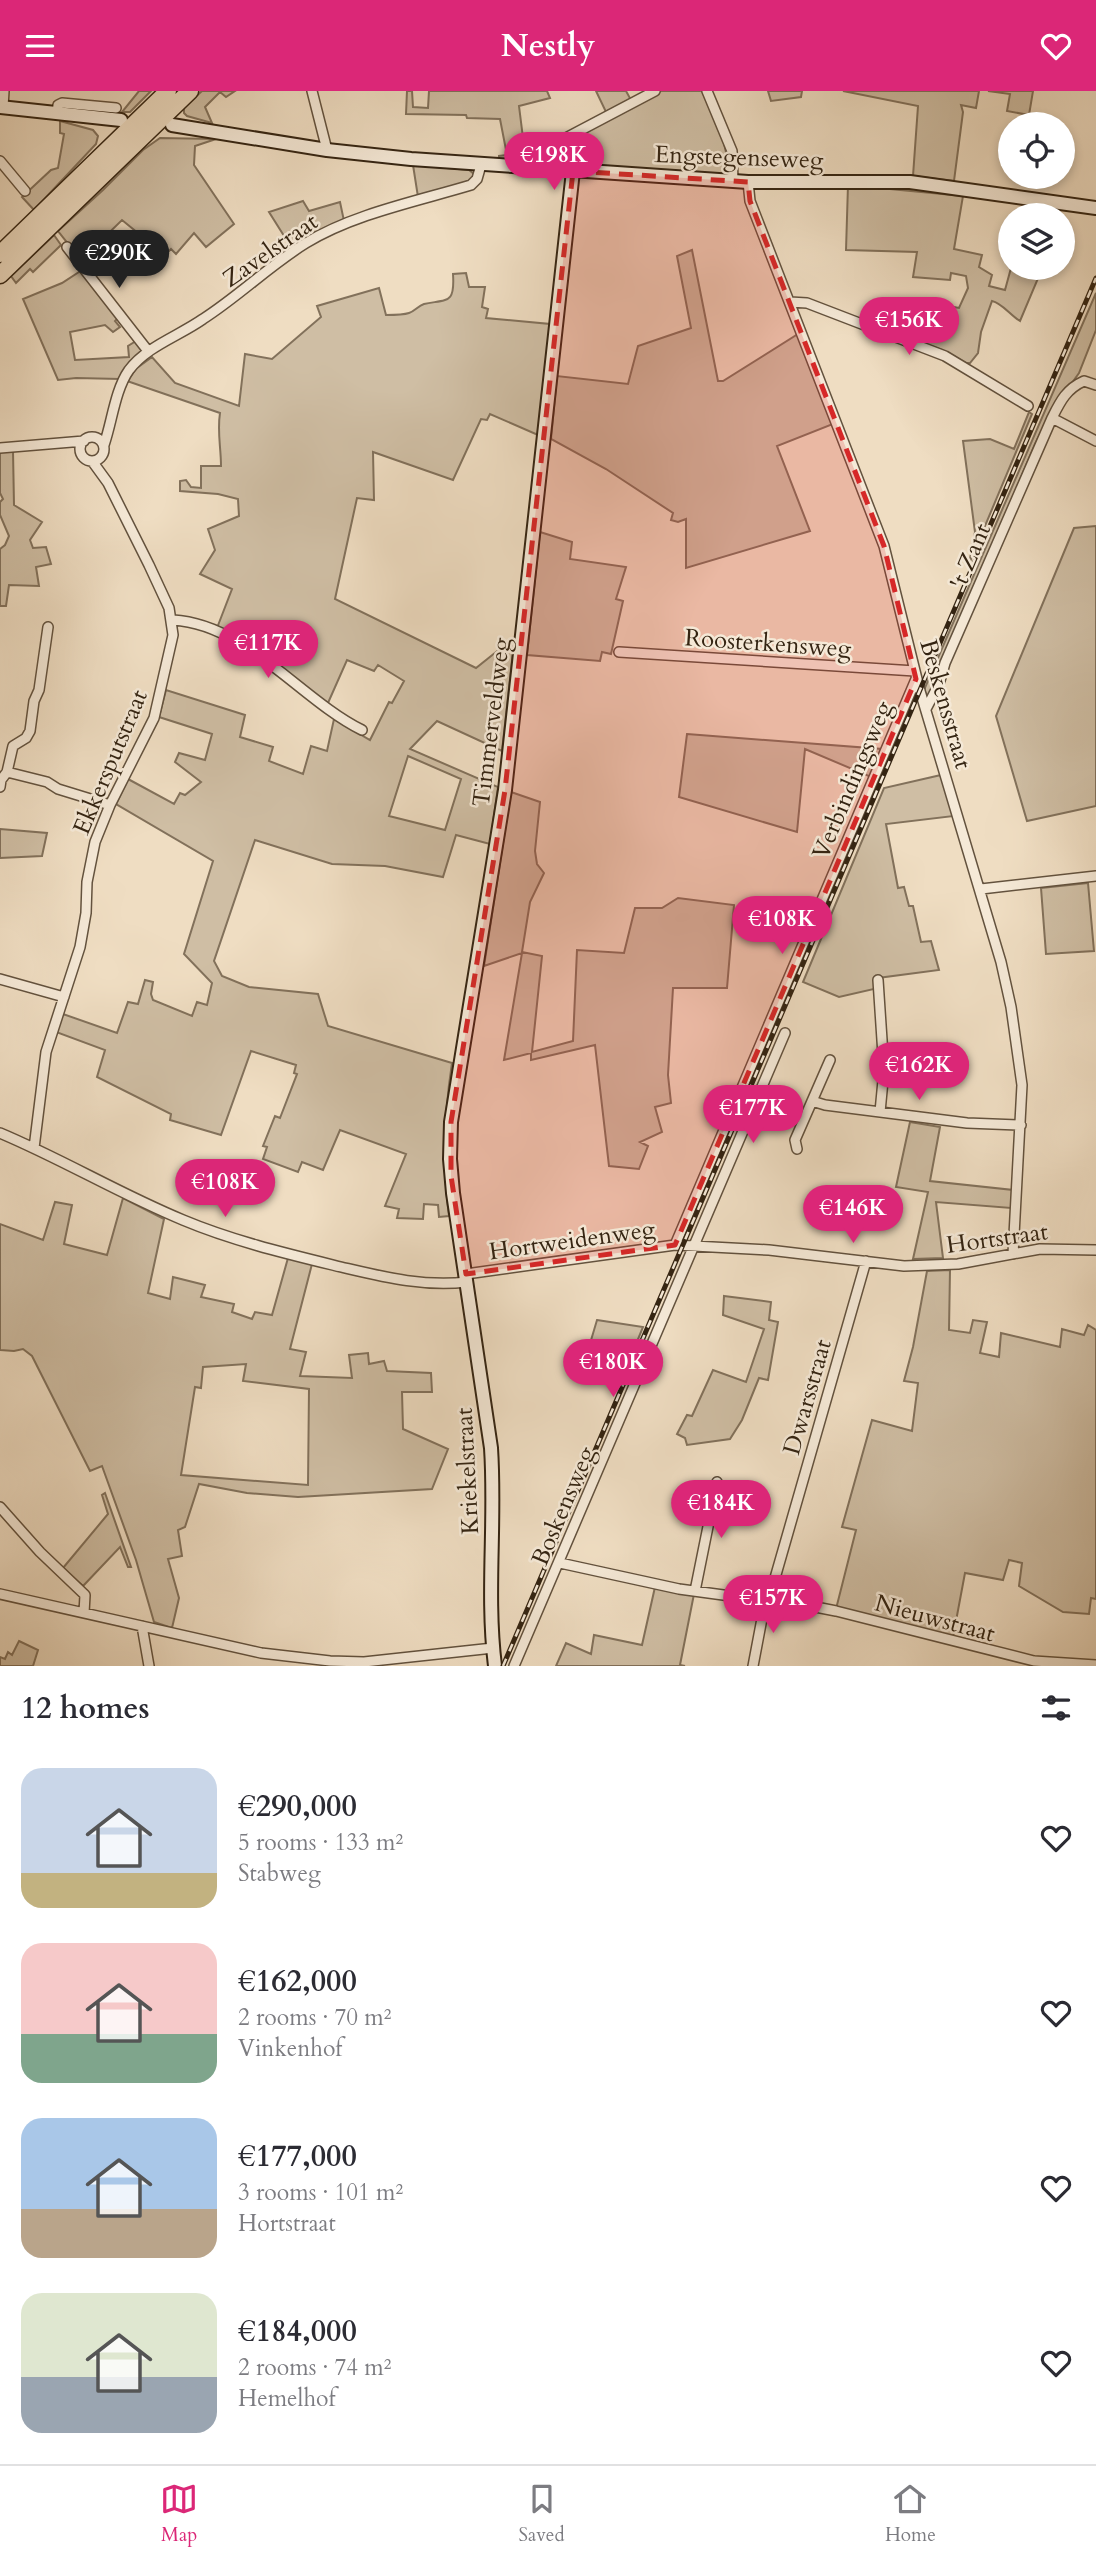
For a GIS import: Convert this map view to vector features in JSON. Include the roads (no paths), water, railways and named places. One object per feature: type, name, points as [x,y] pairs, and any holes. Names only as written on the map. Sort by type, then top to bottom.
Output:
[{"type":"highway","points":[[0,254],[168,91]]},
{"type":"highway","points":[[0,275],[190,91]]},
{"type":"street","points":[[4,91],[1,107],[57,113],[119,114]]},
{"type":"street","points":[[312,91],[327,150]]},
{"type":"street","points":[[534,168],[537,156],[543,150],[655,91]]},
{"type":"street","points":[[707,91],[732,151],[733,181]]},
{"type":"street","name":"Engstegenseweg","points":[[172,125],[327,150],[481,165],[748,182],[910,182],[1096,208]]},
{"type":"street","points":[[1,164],[25,191]]},
{"type":"street","name":"Zavelstraat","points":[[104,449],[120,387],[148,351],[190,328],[227,303],[305,243],[343,224],[471,185],[477,179],[481,165]]},
{"type":"street","name":"Timmerveldweg","points":[[466,1278],[451,1175],[451,1122],[505,790],[573,171]]},
{"type":"street","name":"Beskensstraat","points":[[748,182],[750,201],[884,546],[916,675],[1001,961],[1013,1019],[1022,1085],[1013,1254]]},
{"type":"street","points":[[67,247],[148,351]]},
{"type":"street","points":[[790,302],[807,303],[925,348],[960,364],[1028,406]]},
{"type":"street","name":"'t Zant","points":[[926,709],[1064,394],[1084,381],[1096,385]]},
{"type":"street","name":"Zavelstraat","points":[[0,448],[84,441],[106,427],[113,415]]},
{"type":"street","points":[[1052,418],[1096,441]]},
{"type":"street","points":[[92,461],[100,459],[104,449],[94,437]]},
{"type":"street","points":[[81,453],[84,441]]},
{"type":"street","name":"Zavelstraat","points":[[52,445],[81,453],[85,459],[92,461]]},
{"type":"street","name":"Ekkersputstraat","points":[[104,449],[103,464],[108,483]]},
{"type":"street","name":"Ekkersputstraat","points":[[34,1148],[46,1052],[83,931],[91,860],[110,805],[154,718],[172,648],[173,621],[153,574],[108,483],[92,461]]},
{"type":"street","points":[[173,621],[202,627],[240,644],[283,672],[336,715],[362,730]]},
{"type":"street","points":[[0,787],[7,772],[13,746],[26,738],[30,731],[48,627]]},
{"type":"street","name":"Roosterkensweg","points":[[619,652],[916,675]]},
{"type":"street","name":"Verbindingsweg","points":[[679,1245],[916,675]]},
{"type":"street","points":[[7,772],[47,782],[58,789],[110,805]]},
{"type":"street","points":[[981,889],[1096,876]]},
{"type":"street","points":[[0,979],[64,997]]},
{"type":"street","points":[[878,980],[884,1070],[880,1112]]},
{"type":"street","points":[[699,1245],[785,1033]]},
{"type":"street","points":[[797,1149],[795,1140],[830,1060]]},
{"type":"street","points":[[812,1101],[825,1105],[967,1123],[1021,1125]]},
{"type":"street","name":"Hortweidenweg","points":[[0,1133],[153,1207],[203,1228],[313,1260],[405,1282],[434,1285],[679,1245]]},
{"type":"street","points":[[699,1245],[744,1139]]},
{"type":"street","name":"Hortstraat","points":[[679,1245],[769,1250],[904,1266],[940,1266],[1040,1249],[1096,1250]]},
{"type":"street","name":"Boskensweg","points":[[514,1666],[699,1245]]},
{"type":"street","name":"Dwarsstraat","points":[[753,1666],[768,1598],[866,1261]]},
{"type":"street","name":"Kriekelstraat","points":[[466,1278],[491,1448],[495,1666]]},
{"type":"street","points":[[695,1591],[717,1482]]},
{"type":"street","points":[[0,1507],[40,1552],[85,1595],[84,1613]]},
{"type":"street","name":"Nieuwstraat","points":[[560,1563],[695,1591],[760,1600],[768,1598],[836,1612],[1002,1655],[1034,1661],[1096,1665]]},
{"type":"street","points":[[0,1594],[261,1653],[330,1661],[364,1664],[493,1648]]},
{"type":"street","points":[[147,1627],[149,1666]]},
{"type":"railway","points":[[503,1666],[1096,278]]}]
